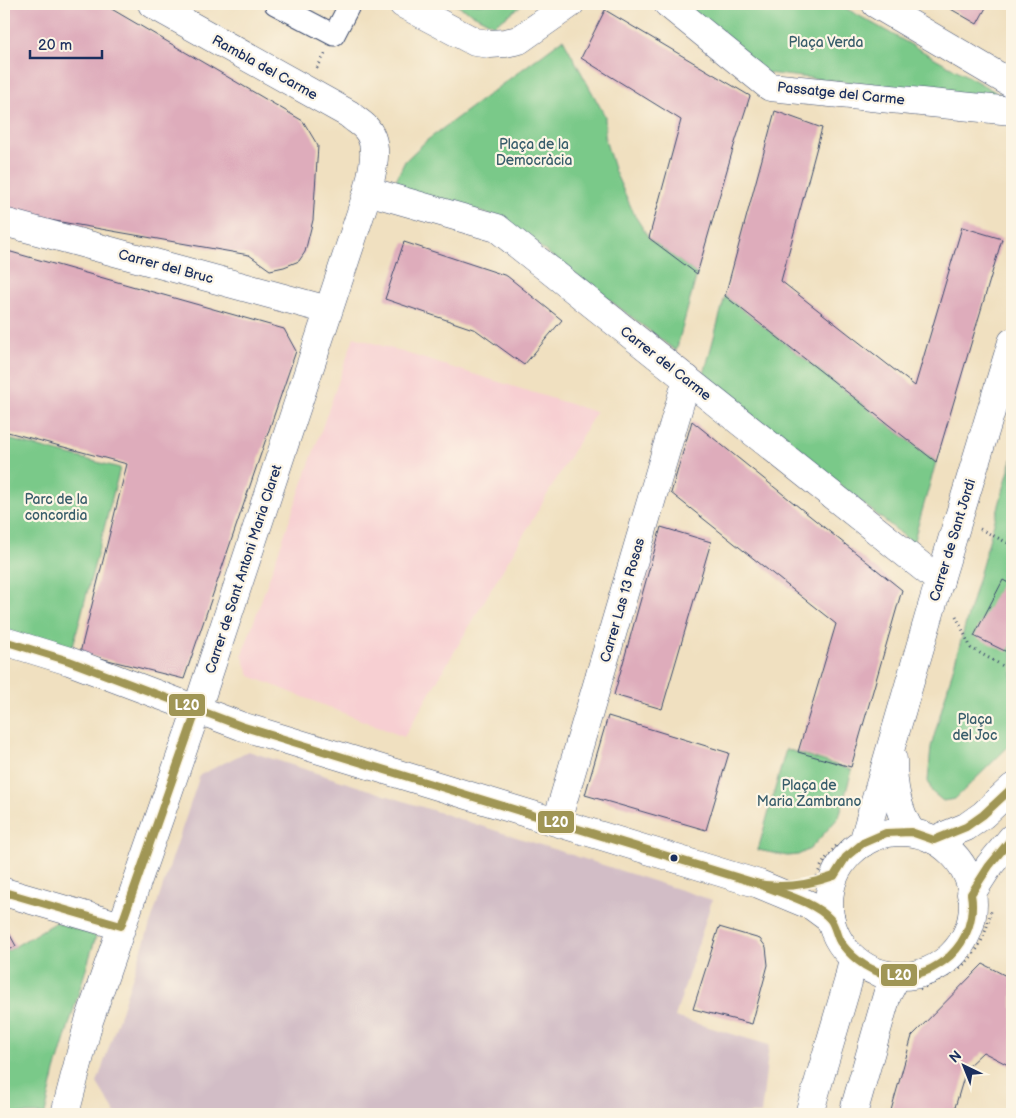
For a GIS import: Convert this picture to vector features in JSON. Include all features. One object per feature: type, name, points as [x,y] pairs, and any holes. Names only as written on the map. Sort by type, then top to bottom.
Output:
[{"type":"street","name":"Rambla del Carme","points":[[152,4],[349,114],[365,128],[372,138]]},
{"type":"street","points":[[275,4],[334,35],[350,4]]},
{"type":"street","points":[[403,4],[475,42],[490,44],[519,40],[570,4]]},
{"type":"street","name":"Passatge del Carme","points":[[668,4],[770,87],[1012,111]]},
{"type":"street","points":[[876,4],[1012,84]]},
{"type":"street","name":"Carrer de Sant Antoni Maria Claret","points":[[65,1114],[89,1021],[197,709],[368,191],[375,153],[372,138]]},
{"type":"street","name":"Carrer del Carme","points":[[368,191],[497,228],[940,581]]},
{"type":"street","name":"Carrer del Bruc","points":[[4,222],[328,310]]},
{"type":"street","name":"Carrer de Sant Jordi","points":[[863,843],[1012,342]]},
{"type":"street","name":"Carrer Las 13 Rosas","points":[[557,821],[687,379]]},
{"type":"street","points":[[4,641],[69,661],[250,728],[759,884],[812,906],[830,920]]},
{"type":"street","name":"Carrer de Sant Jordi","points":[[893,738],[895,795],[902,818],[922,836]]},
{"type":"street","points":[[906,984],[873,971],[853,958],[838,941],[830,920],[829,898],[834,876],[846,857],[863,843],[886,834],[922,836],[966,827],[983,816],[1012,788]]},
{"type":"street","points":[[922,836],[947,849],[963,868],[981,902]]},
{"type":"street","points":[[853,1114],[887,995],[919,974],[939,965],[956,950],[968,931],[973,907],[981,902],[989,866],[1012,838]]},
{"type":"street","points":[[759,884],[794,886],[834,876]]},
{"type":"street","points":[[4,892],[121,926]]},
{"type":"street","points":[[809,1114],[848,982],[853,958]]},
{"type":"path","points":[[980,528],[1012,546]]},
{"type":"path","points":[[954,611],[971,648],[1012,671]]},
{"type":"path","points":[[906,984],[942,980],[962,966],[976,951],[986,932],[981,902]]},
{"type":"shaded area","points":[[354,337],[596,412],[404,737],[250,676],[242,655]]},
{"type":"shaded area","points":[[248,751],[712,900],[675,1017],[769,1045],[761,1114],[116,1114],[97,1083],[200,775]]},
{"type":"green space","points":[[454,4],[524,4],[494,25]]},
{"type":"green space","name":"Plaça Verda","points":[[678,4],[838,4],[1012,101],[767,73]]},
{"type":"green space","name":"Plaça de la Democràcia","points":[[563,39],[605,116],[605,139],[615,172],[635,216],[649,238],[697,274],[676,351],[502,218],[393,186],[405,161],[426,141]]},
{"type":"green space","points":[[725,296],[936,462],[913,543],[703,378]]},
{"type":"green space","name":"Parc de la concordia","points":[[4,438],[120,468],[69,661],[4,638]]},
{"type":"green space","name":"Plaça del Joc","points":[[1012,459],[1012,743],[955,799],[943,801],[932,792],[928,781],[931,747]]},
{"type":"green space","name":"Plaça de Maria Zambrano","points":[[786,749],[852,770],[839,817],[810,849],[798,855],[787,856],[758,850]]},
{"type":"green space","points":[[56,922],[96,936],[55,1071],[45,1114],[4,1114],[4,953]]},
{"type":"building","points":[[4,4],[103,4],[303,121],[318,146],[313,220],[305,252],[299,261],[270,270],[249,255],[4,212]]},
{"type":"building","points":[[942,4],[988,4],[977,24]]},
{"type":"building","points":[[605,10],[750,96],[697,274],[649,238],[681,120],[581,58]]},
{"type":"building","points":[[775,111],[822,128],[781,281],[915,386],[962,227],[1002,239],[936,462],[725,296]]},
{"type":"building","points":[[404,242],[507,276],[562,320],[524,365],[476,330],[385,299]]},
{"type":"building","points":[[4,250],[284,329],[296,351],[184,679],[80,653],[127,464],[4,431]]},
{"type":"building","points":[[692,421],[902,590],[851,767],[798,752],[836,624],[671,493]]},
{"type":"building","points":[[661,527],[711,542],[662,709],[614,695]]},
{"type":"building","points":[[1003,580],[1012,585],[1012,643],[1007,652],[974,636]]},
{"type":"building","points":[[608,716],[729,753],[706,830],[585,795]]},
{"type":"building","points":[[4,924],[16,946],[4,953]]},
{"type":"building","points":[[719,927],[760,939],[766,947],[768,965],[752,1024],[693,1009]]},
{"type":"building","points":[[983,964],[1012,979],[1012,1067],[983,1052],[967,1067],[953,1114],[890,1114],[912,1036]]},
{"type":"transit line","name":"L20","points":[[4,641],[69,661],[241,726],[759,884],[797,898],[824,913],[830,919],[841,943],[853,956],[879,972],[893,975],[907,976],[922,972],[936,966],[956,950],[971,920],[971,894],[989,866],[1012,838]]},
{"type":"transit line","name":"L20","points":[[4,892],[121,926],[197,709]]},
{"type":"transit line","name":"L20","points":[[755,883],[795,886],[834,876],[846,857],[863,843],[886,833],[911,832],[934,840],[966,827],[983,815],[1012,788]]}]
